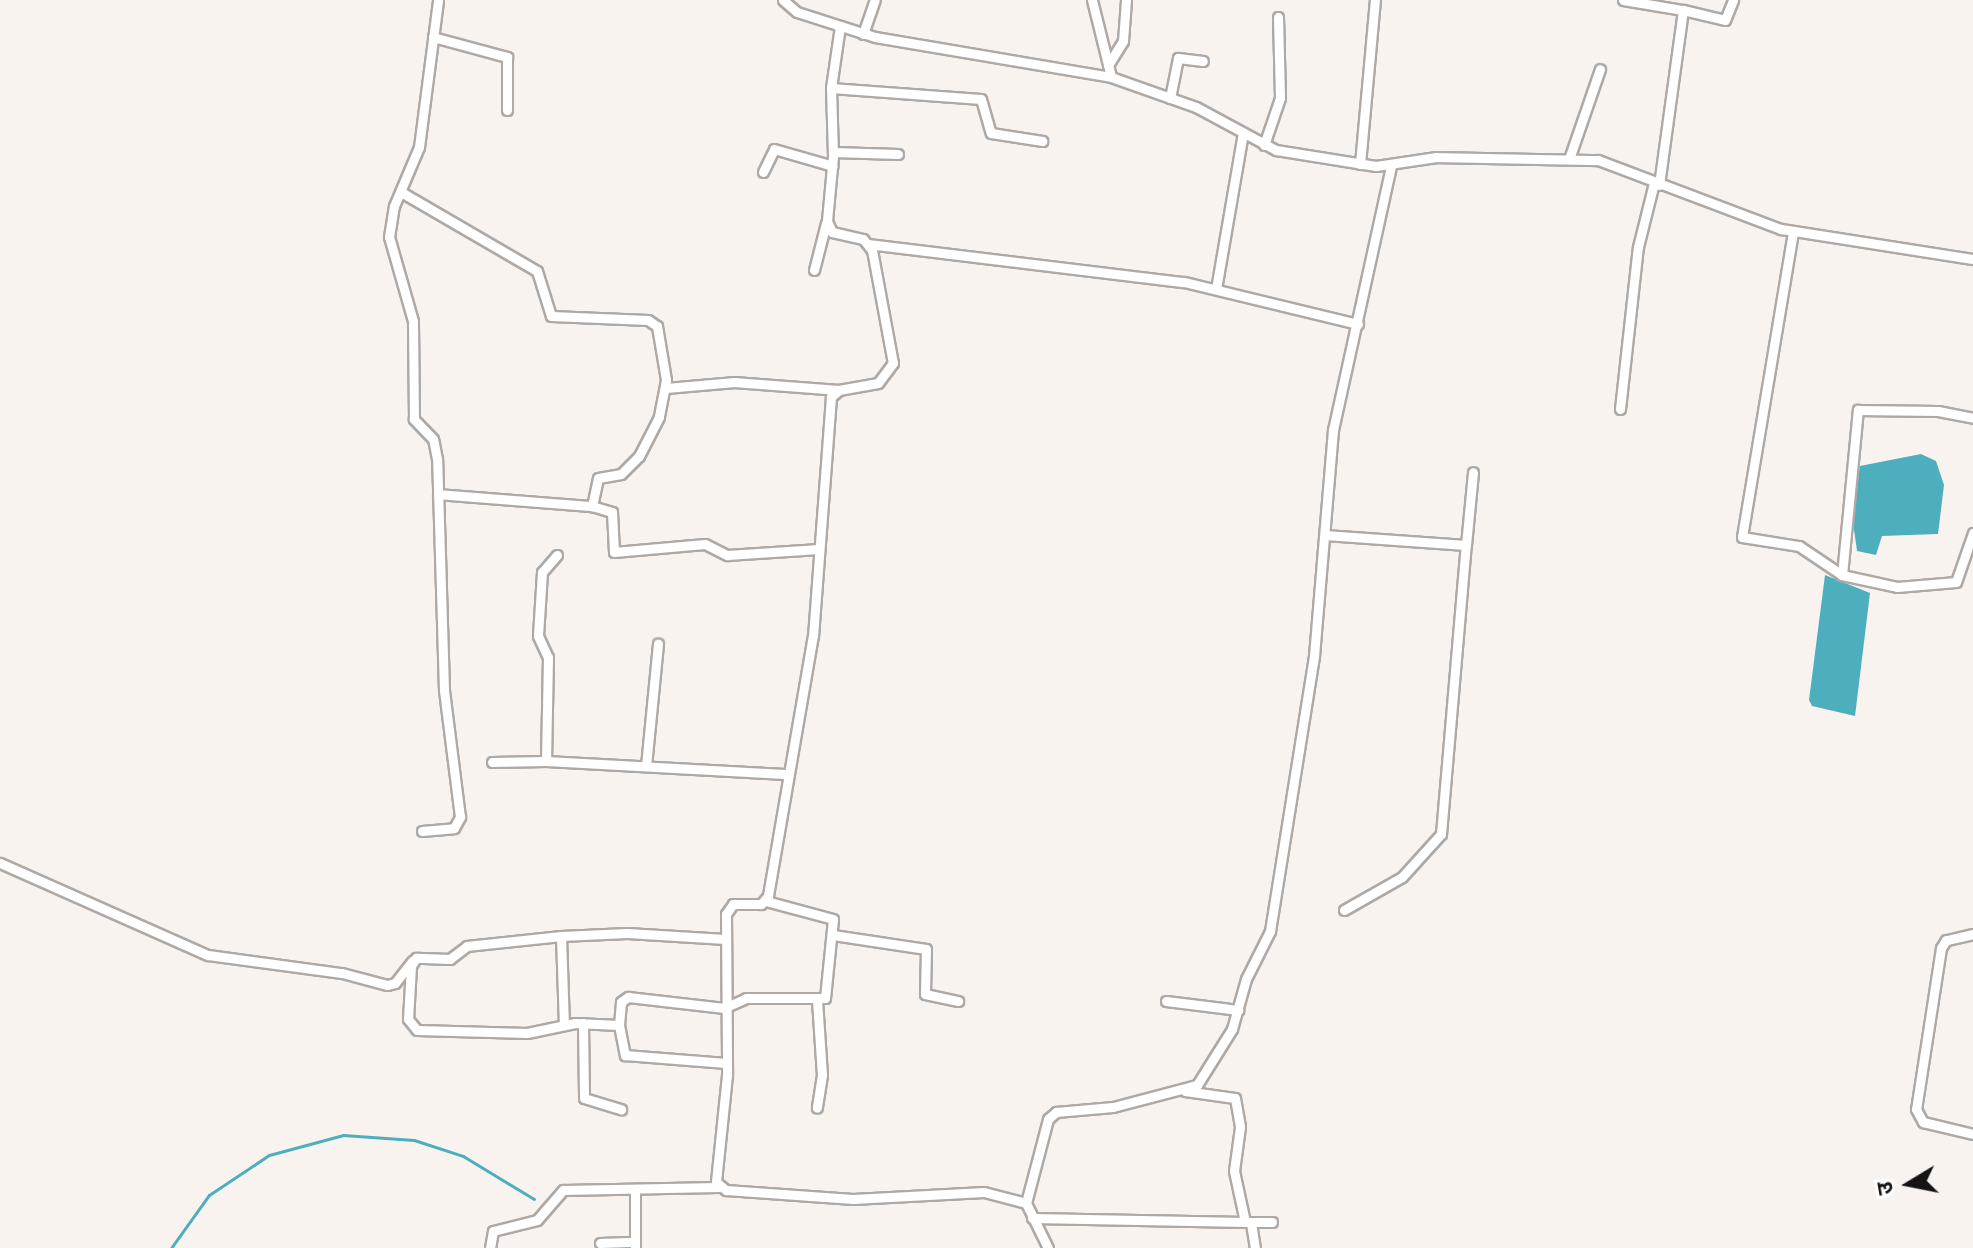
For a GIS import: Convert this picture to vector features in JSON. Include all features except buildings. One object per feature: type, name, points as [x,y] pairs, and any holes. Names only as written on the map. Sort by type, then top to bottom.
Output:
[{"type":"street","points":[[422,831],[460,824],[444,690],[435,445],[418,426],[411,400],[413,321],[390,250],[390,226],[419,147],[438,0]]},
{"type":"street","points":[[783,0],[797,12],[863,34],[1111,77],[1170,98],[1264,145],[1360,164],[1391,166],[1436,157],[1569,159],[1618,166],[1657,184],[1793,232],[1973,259]]},
{"type":"street","points":[[863,34],[875,0]]},
{"type":"street","points":[[1092,0],[1111,77]]},
{"type":"street","points":[[1108,65],[1123,41],[1126,0]]},
{"type":"street","points":[[1360,164],[1375,0]]},
{"type":"street","points":[[1623,0],[1725,20],[1733,0]]},
{"type":"street","points":[[1620,409],[1638,247],[1657,184],[1683,10]]},
{"type":"street","points":[[1264,145],[1280,98],[1278,17]]},
{"type":"street","points":[[814,270],[827,221],[833,166],[831,88],[840,26]]},
{"type":"street","points":[[433,37],[507,57],[507,110]]},
{"type":"street","points":[[1170,98],[1178,58],[1203,61]]},
{"type":"street","points":[[1569,159],[1600,69]]},
{"type":"street","points":[[831,88],[981,99],[991,133],[1042,141]]},
{"type":"street","points":[[1216,289],[1243,133]]},
{"type":"street","points":[[763,172],[774,149],[833,166]]},
{"type":"street","points":[[833,152],[898,154]]},
{"type":"street","points":[[1185,1091],[1206,1078],[1238,1010],[1246,979],[1270,931],[1314,656],[1333,430],[1391,166]]},
{"type":"street","points":[[401,192],[537,271],[551,316],[654,322],[660,333],[666,388],[648,445],[621,474],[598,478],[592,506]]},
{"type":"street","points":[[827,221],[832,232],[868,244],[1216,289],[1358,324]]},
{"type":"street","points":[[1793,232],[1741,532],[1744,538],[1804,548],[1842,575],[1887,587],[1953,583],[1973,533]]},
{"type":"street","points":[[666,388],[735,382],[839,390],[878,383],[893,363],[868,244]]},
{"type":"street","points":[[766,901],[785,774],[813,635],[829,404],[839,390]]},
{"type":"street","points":[[1842,575],[1858,410],[1924,410],[1973,418]]},
{"type":"street","points":[[1344,910],[1410,870],[1441,834],[1473,472]]},
{"type":"street","points":[[438,494],[592,506],[612,512],[614,552],[705,544],[727,555],[819,549]]},
{"type":"street","points":[[1325,535],[1466,545]]},
{"type":"street","points":[[546,761],[548,657],[538,636],[542,572],[557,555]]},
{"type":"street","points":[[646,766],[658,644]]},
{"type":"street","points":[[492,762],[546,761],[785,774]]},
{"type":"street","points":[[0,863],[160,938],[248,961],[392,985],[412,961],[450,959],[467,946],[627,933],[725,939]]},
{"type":"street","points":[[718,1187],[726,1063],[724,1008],[728,908],[766,901],[829,916],[833,935],[827,994],[817,1000],[746,998],[724,1008],[628,997],[621,1002],[619,1025],[625,1055],[726,1063]]},
{"type":"street","points":[[1973,934],[1946,940],[1941,948],[1916,1098],[1923,1122],[1973,1134]]},
{"type":"street","points":[[833,935],[926,949],[925,994],[958,1001]]},
{"type":"street","points":[[561,936],[564,1025]]},
{"type":"street","points":[[412,961],[408,1019],[412,1028],[527,1033],[583,1023],[619,1025]]},
{"type":"street","points":[[817,1000],[822,1075],[817,1108]]},
{"type":"street","points":[[1166,1001],[1238,1010]]},
{"type":"street","points":[[583,1023],[584,1098],[621,1109]]},
{"type":"street","points":[[1048,1248],[1044,1232],[1032,1218],[1026,1203],[1051,1115],[1185,1091],[1235,1098],[1240,1127],[1234,1171],[1255,1248]]},
{"type":"street","points":[[490,1248],[493,1231],[537,1220],[563,1190],[718,1187],[860,1199],[984,1192],[1026,1203]]},
{"type":"street","points":[[600,1243],[635,1245],[635,1189]]},
{"type":"street","points":[[1032,1218],[1272,1222]]},
{"type":"water","points":[[1921,454],[1936,461],[1944,485],[1938,534],[1882,536],[1876,555],[1857,551],[1852,515],[1860,466]]},
{"type":"water","points":[[1825,575],[1870,593],[1855,716],[1812,706],[1809,700]]},
{"type":"waterway","points":[[171,1248],[209,1195],[269,1155],[343,1135],[414,1140],[463,1156],[534,1199]]}]
